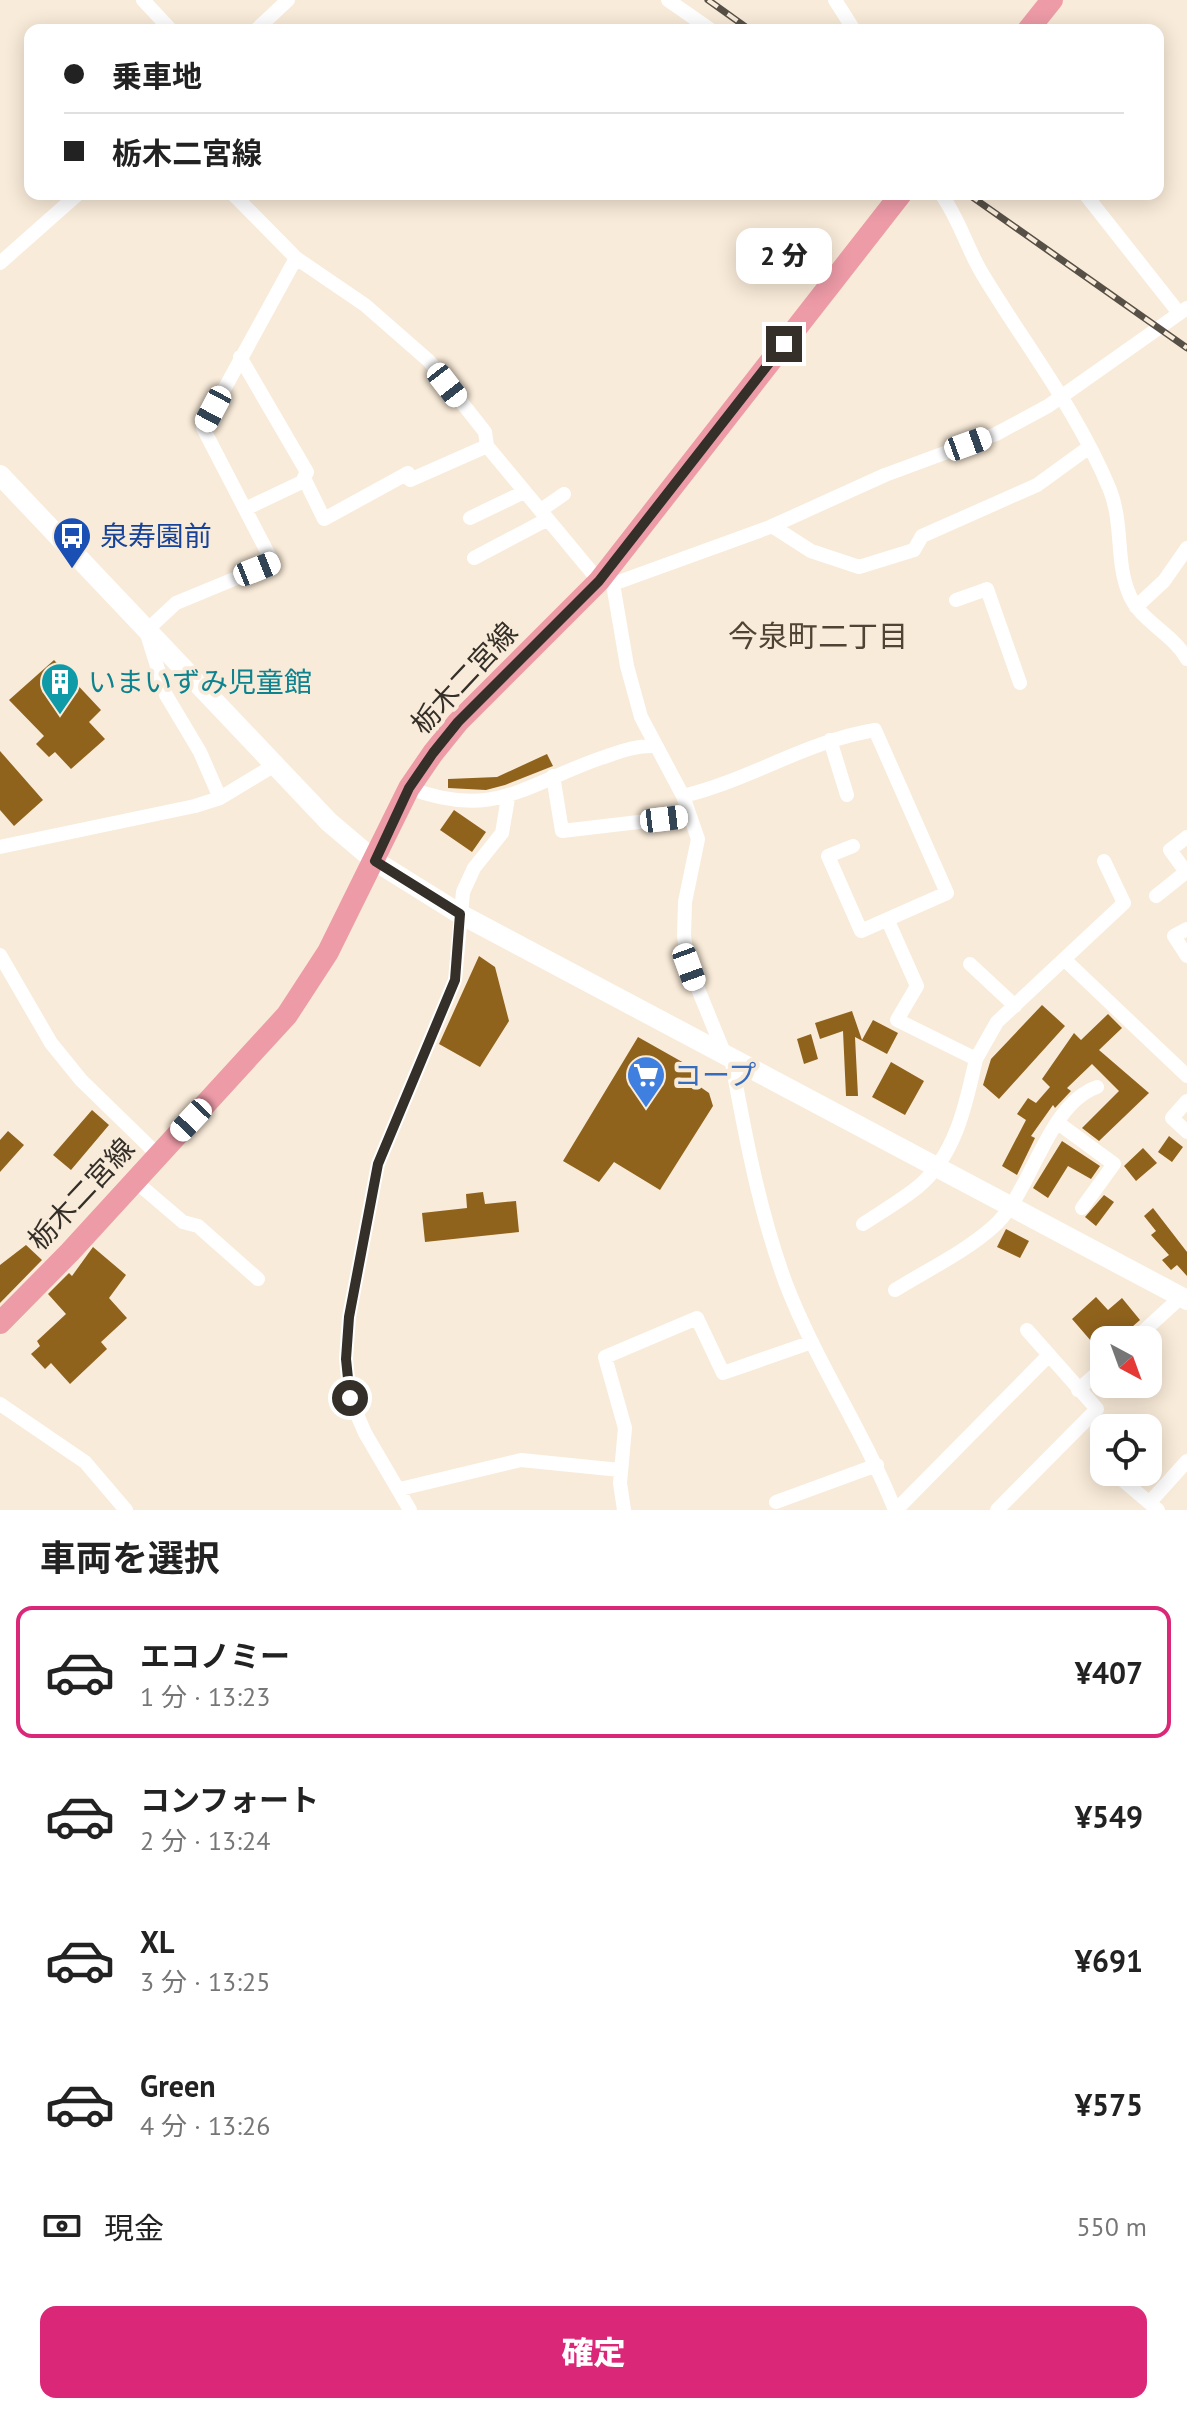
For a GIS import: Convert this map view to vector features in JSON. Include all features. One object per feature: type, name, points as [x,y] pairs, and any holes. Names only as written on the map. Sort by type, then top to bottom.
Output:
[{"type":"main road","points":[[1033,24],[1052,0]]},
{"type":"main road","name":"栃木二宮線","points":[[0,1323],[135,1181],[307,989],[375,861],[409,788],[458,722],[606,582],[896,200]]},
{"type":"street","points":[[143,0],[165,24]]},
{"type":"street","points":[[262,24],[288,0]]},
{"type":"street","points":[[668,0],[702,24]]},
{"type":"street","points":[[835,0],[850,24]]},
{"type":"street","points":[[0,263],[71,200]]},
{"type":"street","points":[[239,200],[296,258],[365,305],[429,361],[485,432],[487,446],[544,515],[606,582],[641,717],[683,796],[698,839],[685,902],[684,936],[689,967],[728,1056],[748,1151],[786,1283],[812,1342],[877,1465],[896,1510],[1049,1355]]},
{"type":"street","points":[[944,200],[972,257],[1061,395],[1110,490],[1120,527],[1127,590],[1136,607],[1169,635],[1187,659]]},
{"type":"street","points":[[606,582],[772,526],[885,475],[996,434],[1061,395],[1183,310],[1090,200]]},
{"type":"street","points":[[146,631],[176,603],[273,563],[203,428],[296,258]]},
{"type":"street","points":[[240,357],[307,472],[304,478],[245,509]]},
{"type":"street","points":[[304,478],[324,519],[408,473],[410,480],[487,446]]},
{"type":"street","points":[[772,526],[811,551],[859,567],[914,550],[922,536],[1037,485],[1088,448]]},
{"type":"street","points":[[0,475],[273,766],[375,861],[460,914],[1184,1298],[1151,1326]]},
{"type":"street","points":[[470,518],[524,492]]},
{"type":"street","points":[[474,558],[544,515],[564,494]]},
{"type":"street","points":[[1136,607],[1164,581],[1187,548]]},
{"type":"street","points":[[956,600],[987,589],[1020,683]]},
{"type":"street","points":[[146,631],[166,695],[200,752],[220,798]]},
{"type":"street","points":[[683,796],[724,786],[830,740],[875,730],[947,893],[861,931],[828,856],[853,846]]},
{"type":"street","points":[[830,740],[847,795]]},
{"type":"street","points":[[409,788],[454,802],[508,798],[553,776],[623,750],[655,746]]},
{"type":"street","points":[[0,847],[143,818],[220,798],[273,766]]},
{"type":"street","points":[[553,776],[562,831],[690,816]]},
{"type":"street","points":[[410,1510],[365,1433],[350,1398],[346,1359],[349,1317],[378,1164],[455,980],[460,914],[469,877],[502,833],[508,798]]},
{"type":"street","points":[[1156,896],[1186,872],[1170,850],[1187,837]]},
{"type":"street","points":[[863,1224],[919,1186],[936,1168],[962,1120],[976,1059],[997,1022],[1124,903],[1104,861]]},
{"type":"street","points":[[888,921],[917,986],[897,1020],[976,1059]]},
{"type":"street","points":[[1187,929],[1174,936],[1187,956]]},
{"type":"street","points":[[0,955],[51,1043],[81,1080],[158,1155]]},
{"type":"street","points":[[1064,959],[1187,1076]]},
{"type":"street","points":[[970,964],[1015,1006]]},
{"type":"street","points":[[895,1290],[995,1226],[1010,1207],[1058,1123],[1084,1092],[1097,1087]]},
{"type":"street","points":[[1187,1101],[1172,1118],[1187,1132]]},
{"type":"street","points":[[1058,1123],[1114,1164],[1082,1208]]},
{"type":"street","points":[[135,1181],[183,1222],[198,1226],[258,1279]]},
{"type":"street","points":[[624,1510],[620,1470],[625,1428],[605,1357],[697,1318],[723,1373],[812,1342]]},
{"type":"street","points":[[997,1510],[1097,1409],[1027,1330]]},
{"type":"street","points":[[1078,1390],[1090,1379]]},
{"type":"street","points":[[0,1404],[85,1462],[126,1510]]},
{"type":"street","points":[[400,1489],[521,1460],[620,1470]]},
{"type":"street","points":[[1130,1486],[1154,1506],[1187,1461]]},
{"type":"street","points":[[776,1502],[877,1465]]},
{"type":"building","name":"いまいずみ児童館","points":[[54,660],[101,710],[89,722],[105,739],[71,769],[55,752],[49,757],[36,744],[44,736],[9,700]]},
{"type":"building","points":[[0,751],[43,800],[14,826],[0,810]]},
{"type":"building","points":[[547,754],[553,766],[505,785],[486,790],[448,788],[448,779],[497,777]]},
{"type":"building","points":[[454,810],[486,832],[472,852],[440,830]]},
{"type":"building","points":[[479,956],[495,967],[509,1021],[480,1067],[439,1044]]},
{"type":"building","points":[[1042,1005],[1065,1026],[999,1099],[983,1085],[991,1059]]},
{"type":"building","points":[[852,1011],[862,1040],[873,1020],[898,1033],[887,1054],[855,1037],[858,1096],[846,1096],[843,1031],[820,1039],[815,1023]]},
{"type":"building","points":[[1108,1014],[1122,1028],[1099,1050],[1149,1093],[1099,1141],[1082,1128],[1119,1091],[1092,1064],[1067,1088],[1071,1091],[1055,1108],[1053,1105],[1031,1136],[1035,1138],[1017,1175],[1002,1166],[1026,1120],[1017,1114],[1028,1098],[1036,1103],[1050,1087],[1042,1079],[1074,1033],[1081,1040]]},
{"type":"building","points":[[811,1034],[818,1059],[804,1064],[797,1039]]},
{"type":"building","points":[[638,1037],[700,1072],[696,1084],[709,1093],[713,1106],[660,1190],[614,1162],[599,1182],[563,1161]]},
{"type":"building","points":[[891,1062],[924,1081],[905,1115],[872,1097]]},
{"type":"building","points":[[92,1110],[109,1125],[71,1170],[53,1155]]},
{"type":"building","points":[[8,1131],[24,1145],[0,1172],[0,1140]]},
{"type":"building","points":[[1169,1136],[1183,1147],[1172,1162],[1158,1152]]},
{"type":"building","points":[[1062,1141],[1100,1166],[1091,1179],[1068,1166],[1048,1198],[1033,1188]]},
{"type":"building","points":[[1143,1148],[1157,1163],[1136,1181],[1124,1166]]},
{"type":"building","points":[[483,1192],[485,1204],[516,1201],[519,1232],[425,1242],[422,1213],[467,1208],[466,1194]]},
{"type":"building","points":[[1104,1195],[1114,1202],[1096,1226],[1085,1217]]},
{"type":"building","points":[[1153,1208],[1187,1252],[1187,1276],[1177,1265],[1171,1270],[1162,1260],[1169,1255],[1151,1235],[1156,1231],[1144,1216]]},
{"type":"building","points":[[1006,1229],[1029,1241],[1020,1258],[997,1247]]},
{"type":"building","points":[[26,1245],[42,1260],[0,1303],[0,1265]]},
{"type":"building","points":[[93,1247],[126,1275],[109,1298],[127,1318],[101,1342],[107,1349],[70,1384],[51,1363],[45,1369],[31,1354],[40,1346],[37,1341],[66,1314],[48,1294],[69,1273],[72,1276]]},
{"type":"building","points":[[1096,1297],[1108,1310],[1122,1298],[1140,1320],[1133,1326],[1090,1326],[1090,1340],[1072,1319]]},
{"type":"railway","points":[[708,0],[742,24]]},
{"type":"railway","points":[[977,200],[1187,348]]},
{"type":"place","name":"泉寿園前","points":[[72,570]]},
{"type":"place","name":"いまいずみ児童館","points":[[60,716]]},
{"type":"place","name":"コープ","points":[[646,1109]]},
{"type":"district","name":"今泉町二丁目","points":[[818,637]]},
{"type":"route","points":[[350,1398],[346,1359],[349,1317],[378,1164],[455,980],[460,914],[375,861],[409,788],[433,753],[458,722],[599,581],[784,344]]}]
